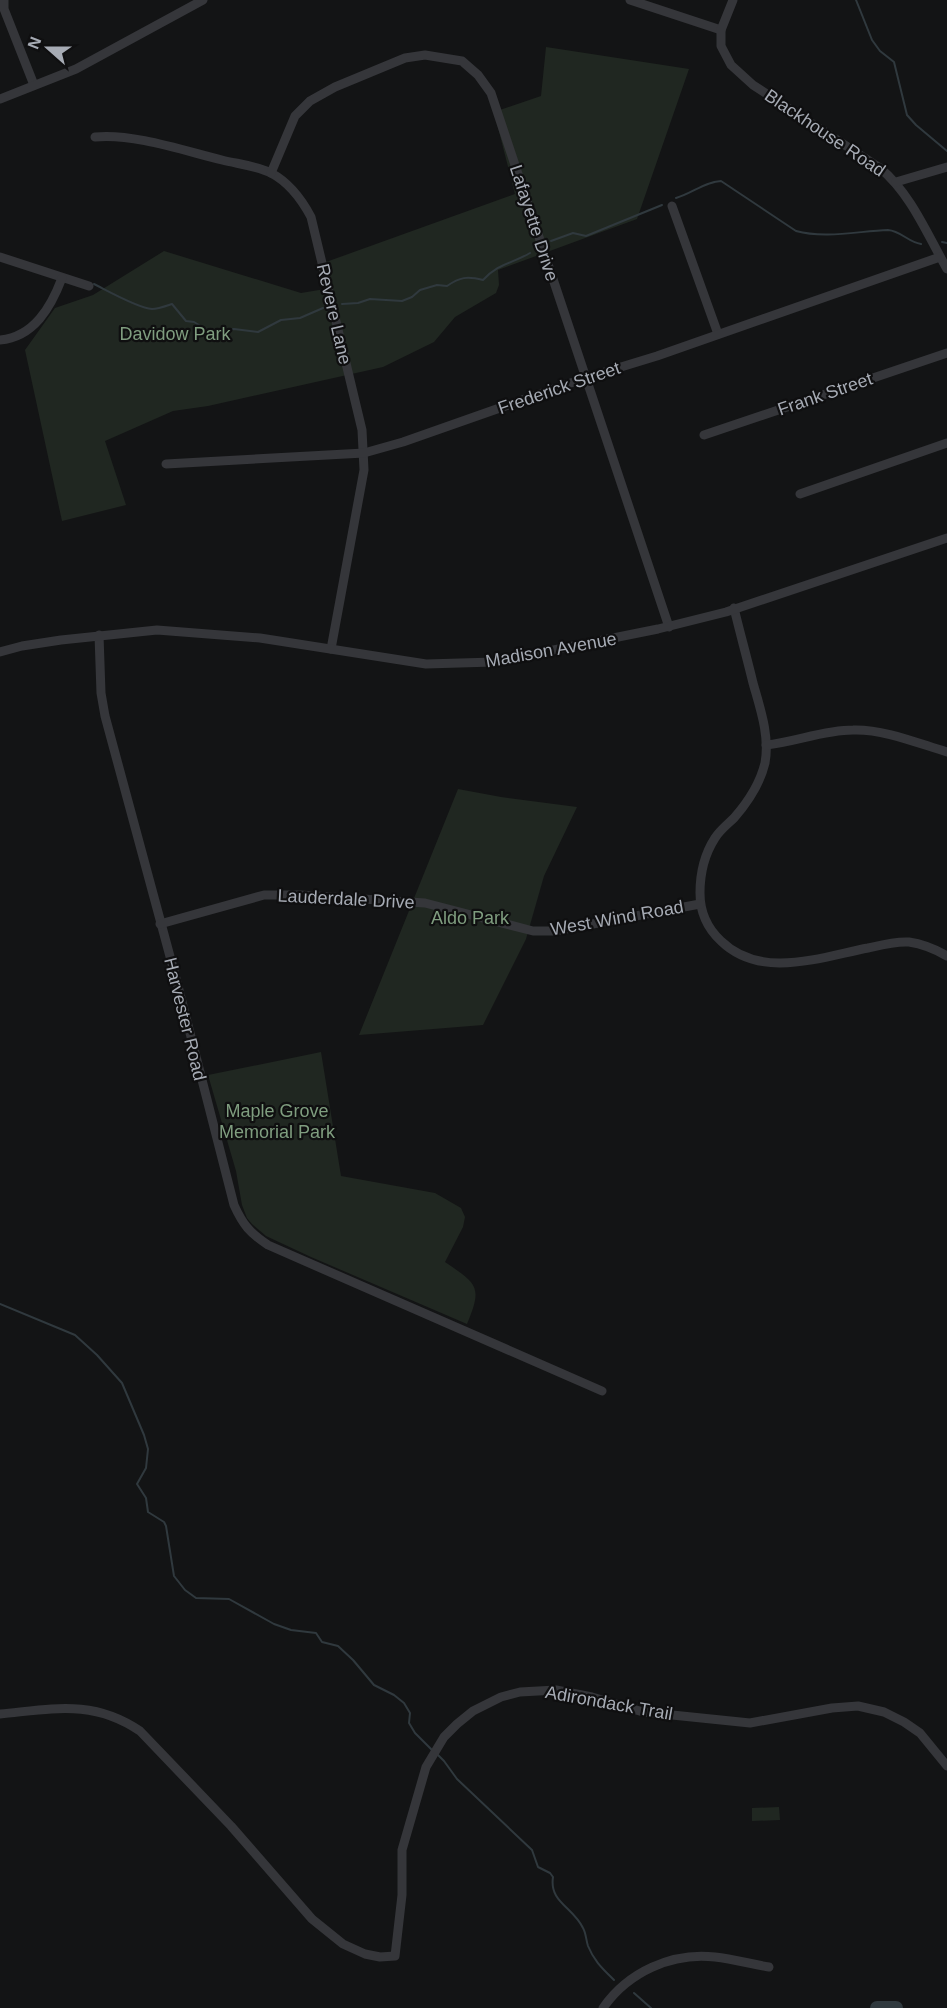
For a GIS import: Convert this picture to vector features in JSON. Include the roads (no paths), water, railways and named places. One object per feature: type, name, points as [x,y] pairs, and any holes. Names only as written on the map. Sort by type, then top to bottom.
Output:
[{"type":"street","points":[[4,0],[4,9],[34,85]]},
{"type":"street","points":[[0,99],[76,69],[203,0]]},
{"type":"street","points":[[630,0],[721,30],[734,0]]},
{"type":"street","name":"Blackhouse Road","points":[[721,30],[721,46],[731,65],[753,85],[880,168],[896,182],[947,269]]},
{"type":"street","name":"Lafayette Drive","points":[[271,173],[295,116],[310,100],[335,87],[405,58],[426,55],[462,61],[478,75],[491,93],[669,627]]},
{"type":"street","name":"Revere Lane","points":[[95,137],[113,135],[271,173],[302,199],[311,217],[362,430],[364,453],[364,470],[331,649]]},
{"type":"street","points":[[896,182],[947,167]]},
{"type":"street","points":[[672,206],[718,334]]},
{"type":"street","points":[[0,257],[89,286]]},
{"type":"street","name":"Frederick Street","points":[[166,464],[364,453],[403,442],[940,257]]},
{"type":"street","points":[[0,340],[12,339],[27,332],[54,297],[62,278]]},
{"type":"street","name":"Frank Street","points":[[704,435],[947,353]]},
{"type":"street","points":[[800,494],[947,443]]},
{"type":"street","name":"Madison Avenue","points":[[0,652],[22,646],[99,635],[157,630],[260,638],[426,664],[494,662],[669,627],[726,612],[947,538]]},
{"type":"street","points":[[734,608],[764,723],[765,762],[759,782],[749,800],[717,835],[708,850],[702,866],[700,903],[704,920],[723,943],[741,956],[775,964],[907,942],[924,945],[947,956]]},
{"type":"street","name":"Harvester Road","points":[[99,635],[101,693],[105,716],[234,1205],[243,1224],[253,1235],[268,1245],[602,1391]]},
{"type":"street","points":[[766,745],[852,730],[893,736],[947,752]]},
{"type":"street","name":"Lauderdale Drive","points":[[160,924],[264,895],[300,895],[425,903],[533,931]]},
{"type":"street","name":"West Wind Road","points":[[533,931],[555,931],[700,903]]},
{"type":"street","name":"Adirondack Trail","points":[[0,1714],[68,1707],[86,1709],[129,1723],[140,1731],[231,1827],[312,1919],[343,1944],[365,1954],[380,1957],[395,1956],[402,1895],[402,1850],[420,1783],[437,1747],[457,1724],[486,1703],[520,1692],[556,1690],[643,1712],[750,1723],[832,1708],[858,1706],[884,1712],[904,1722],[920,1733],[947,1766]]},
{"type":"street","points":[[603,2008],[632,1979],[651,1966],[674,1959],[715,1957],[769,1967]]},
{"type":"waterway","points":[[856,0],[872,40],[880,51],[894,62],[907,115],[947,151]]},
{"type":"waterway","points":[[676,198],[709,183],[721,181],[796,231],[830,234],[888,230],[921,244]]},
{"type":"waterway","points":[[551,241],[573,233],[586,236],[662,205]]},
{"type":"waterway","points":[[942,242],[947,243]]},
{"type":"waterway","points":[[342,304],[358,303],[370,299],[402,301],[412,297],[420,290],[437,285],[447,286],[464,278],[483,280],[500,267],[530,253]]},
{"type":"waterway","points":[[94,284],[146,308],[152,309],[172,304],[186,321],[194,322],[207,330],[234,329],[258,332],[281,320],[300,318],[323,308]]},
{"type":"waterway","points":[[0,1304],[75,1335],[122,1383],[148,1449],[146,1468],[137,1484],[146,1498],[148,1512],[164,1522],[166,1526],[174,1576],[185,1590],[196,1598],[229,1599],[274,1624],[291,1630],[316,1633],[322,1642],[338,1646],[374,1685],[404,1703],[410,1713],[409,1723],[415,1733],[434,1752]]},
{"type":"waterway","points":[[438,1755],[457,1779],[532,1850],[538,1867],[550,1873],[558,1899],[579,1921],[593,1956],[614,1980]]},
{"type":"waterway","points":[[634,1993],[651,2008]]},
{"type":"waterway","points":[[877,2008],[896,2008]]},
{"type":"park label","name":"Davidow Park","points":[[175,334]]},
{"type":"park label","name":"Aldo Park","points":[[470,918]]},
{"type":"park label","name":"Maple Grove Memorial Park","points":[[277,1121]]}]
